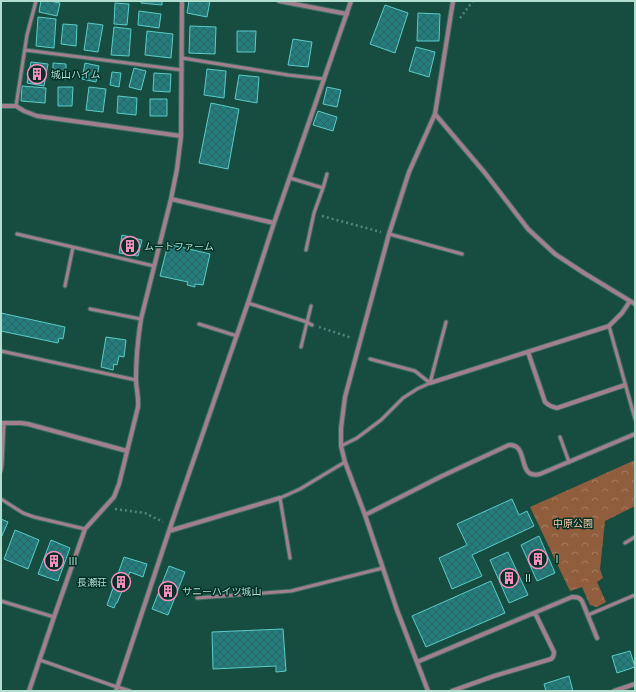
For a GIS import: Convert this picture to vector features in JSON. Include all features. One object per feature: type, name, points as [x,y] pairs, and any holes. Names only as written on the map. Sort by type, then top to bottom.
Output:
[{"type":"street","points":[[29,691],[85,529],[114,497],[119,484],[139,402],[136,380],[137,350],[142,318],[171,199],[177,169],[181,136],[182,1]]},
{"type":"street","points":[[278,1],[347,14]]},
{"type":"street","points":[[116,689],[351,1]]},
{"type":"street","points":[[428,691],[397,610],[365,515],[345,462],[341,446],[341,428],[345,397],[389,234],[409,172],[435,114],[453,1]]},
{"type":"street","points":[[1,106],[16,106],[37,116],[181,136]]},
{"type":"street","points":[[435,114],[485,173],[528,229],[555,254],[635,304]]},
{"type":"street","points":[[171,199],[274,224]]},
{"type":"street","points":[[430,383],[609,326],[622,313],[630,301]]},
{"type":"street","points":[[528,352],[546,402],[552,407],[557,408],[625,385]]},
{"type":"street","points":[[2,423],[28,424],[127,451]]},
{"type":"street","points":[[365,515],[442,476],[509,445],[517,447],[520,451],[527,472],[536,476],[635,434]]},
{"type":"street","points":[[169,531],[280,498]]},
{"type":"street","points":[[417,662],[572,597],[580,598],[582,601],[597,638]]},
{"type":"street","points":[[452,691],[494,676],[551,659],[554,652],[535,613]]},
{"type":"street","points":[[614,691],[635,684]]},
{"type":"lane","points":[[16,106],[31,18],[36,1]]},
{"type":"lane","points":[[25,50],[182,70]]},
{"type":"lane","points":[[182,58],[288,75],[324,79]]},
{"type":"lane","points":[[306,250],[314,213],[327,174]]},
{"type":"lane","points":[[290,178],[323,188]]},
{"type":"lane","points":[[17,234],[154,266]]},
{"type":"lane","points":[[389,234],[462,254]]},
{"type":"lane","points":[[65,286],[73,247]]},
{"type":"lane","points":[[248,303],[307,322],[312,326]]},
{"type":"lane","points":[[301,347],[311,306]]},
{"type":"lane","points":[[90,309],[142,318]]},
{"type":"lane","points":[[430,383],[446,322]]},
{"type":"lane","points":[[199,324],[237,336]]},
{"type":"lane","points":[[609,326],[635,418]]},
{"type":"lane","points":[[1,351],[136,380]]},
{"type":"lane","points":[[370,359],[415,371],[430,383]]},
{"type":"lane","points":[[341,446],[357,438],[381,420],[403,398],[430,383]]},
{"type":"lane","points":[[1,471],[2,423]]},
{"type":"lane","points":[[560,437],[569,462]]},
{"type":"lane","points":[[290,558],[280,498],[306,486],[345,462]]},
{"type":"lane","points":[[1,500],[23,513],[34,517],[85,529]]},
{"type":"lane","points":[[625,543],[635,537]]},
{"type":"lane","points":[[197,598],[291,591],[383,568]]},
{"type":"lane","points":[[588,615],[635,595]]},
{"type":"lane","points":[[1,601],[54,617]]},
{"type":"lane","points":[[40,660],[116,689],[130,691]]},
{"type":"path","points":[[314,213],[389,234]]},
{"type":"path","points":[[312,326],[360,341]]},
{"type":"path","points":[[105,508],[144,513],[165,524]]},
{"type":"green space","name":"中原公園","points":[[635,460],[635,506],[605,521],[600,569],[603,578],[597,582],[606,602],[597,607],[590,605],[582,587],[570,591],[530,507]]},
{"type":"building","points":[[41,1],[60,3],[57,16],[39,12]]},
{"type":"building","points":[[141,1],[162,1],[162,5],[141,3]]},
{"type":"building","points":[[189,1],[210,1],[207,17],[187,13]]},
{"type":"building","points":[[115,3],[129,4],[127,25],[114,24]]},
{"type":"building","points":[[385,5],[408,13],[395,53],[370,44]]},
{"type":"building","points":[[139,11],[161,14],[159,28],[138,25]]},
{"type":"building","points":[[418,13],[440,14],[439,41],[417,41]]},
{"type":"building","points":[[38,17],[56,19],[54,48],[36,46]]},
{"type":"building","points":[[88,23],[103,25],[98,52],[84,50]]},
{"type":"building","points":[[63,24],[77,25],[76,46],[61,44]]},
{"type":"building","points":[[190,26],[216,27],[215,54],[189,53]]},
{"type":"building","points":[[114,27],[131,29],[129,56],[111,55]]},
{"type":"building","points":[[147,31],[173,34],[171,58],[145,55]]},
{"type":"building","points":[[237,31],[256,31],[255,52],[237,52]]},
{"type":"building","points":[[293,39],[312,42],[308,67],[288,65]]},
{"type":"building","points":[[416,47],[435,52],[429,77],[409,71]]},
{"type":"building","name":"城山ハイム","points":[[31,62],[48,64],[44,86],[27,83]]},
{"type":"building","points":[[53,63],[66,64],[66,79],[53,79]]},
{"type":"building","points":[[85,63],[99,66],[96,82],[82,79]]},
{"type":"building","points":[[134,68],[146,71],[141,90],[129,87]]},
{"type":"building","points":[[207,69],[226,71],[224,98],[204,95]]},
{"type":"building","points":[[112,72],[121,73],[119,87],[110,85]]},
{"type":"building","points":[[154,73],[171,74],[170,92],[153,91]]},
{"type":"building","points":[[239,75],[259,77],[257,103],[235,99]]},
{"type":"building","points":[[22,86],[46,88],[45,103],[21,101]]},
{"type":"building","points":[[58,87],[73,87],[72,106],[58,106]]},
{"type":"building","points":[[89,87],[106,89],[103,112],[86,110]]},
{"type":"building","points":[[327,87],[341,90],[337,107],[323,104]]},
{"type":"building","points":[[118,96],[137,98],[136,115],[117,113]]},
{"type":"building","points":[[150,99],[167,99],[167,116],[150,116]]},
{"type":"building","points":[[211,103],[239,109],[228,169],[199,163]]},
{"type":"building","points":[[318,111],[337,117],[333,131],[313,125]]},
{"type":"building","name":"ムートファーム","points":[[122,235],[142,240],[138,256],[119,253]]},
{"type":"building","points":[[168,244],[210,254],[203,285],[195,284],[195,287],[187,285],[188,282],[160,276]]},
{"type":"building","points":[[1,313],[65,327],[63,339],[59,338],[58,343],[1,331]]},
{"type":"building","points":[[106,337],[126,340],[124,357],[119,356],[117,365],[114,364],[113,370],[101,367]]},
{"type":"building","points":[[512,499],[519,515],[527,511],[534,526],[472,555],[482,576],[452,589],[439,558],[467,545],[457,524]]},
{"type":"building","points":[[1,519],[8,522],[1,538]]},
{"type":"building","points":[[15,530],[39,540],[28,569],[4,559]]},
{"type":"building","name":"Ⅰ","points":[[539,536],[555,573],[537,581],[521,545]]},
{"type":"building","name":"Ⅲ","points":[[51,540],[70,548],[58,581],[38,574]]},
{"type":"building","name":"Ⅱ","points":[[508,552],[528,595],[509,603],[490,560]]},
{"type":"building","name":"長瀬荘","points":[[124,557],[147,564],[143,577],[130,572],[114,608],[107,605]]},
{"type":"building","name":"サニーハイツ城山","points":[[169,566],[185,572],[168,615],[152,609]]},
{"type":"building","points":[[491,581],[505,613],[426,647],[412,616]]},
{"type":"building","points":[[283,629],[286,671],[276,672],[276,666],[213,669],[212,632]]},
{"type":"building","points":[[630,651],[635,667],[617,673],[612,656]]},
{"type":"building","points":[[569,676],[573,691],[546,691],[544,684]]},
{"type":"place","name":"城山ハイム","points":[[37,74]]},
{"type":"place","name":"ムートファーム","points":[[130,246]]},
{"type":"place","name":"Ⅰ","points":[[538,559]]},
{"type":"place","name":"Ⅲ","points":[[54,561]]},
{"type":"place","name":"Ⅱ","points":[[509,578]]},
{"type":"place","name":"長瀬荘","points":[[121,582]]},
{"type":"place","name":"サニーハイツ城山","points":[[168,591]]}]
